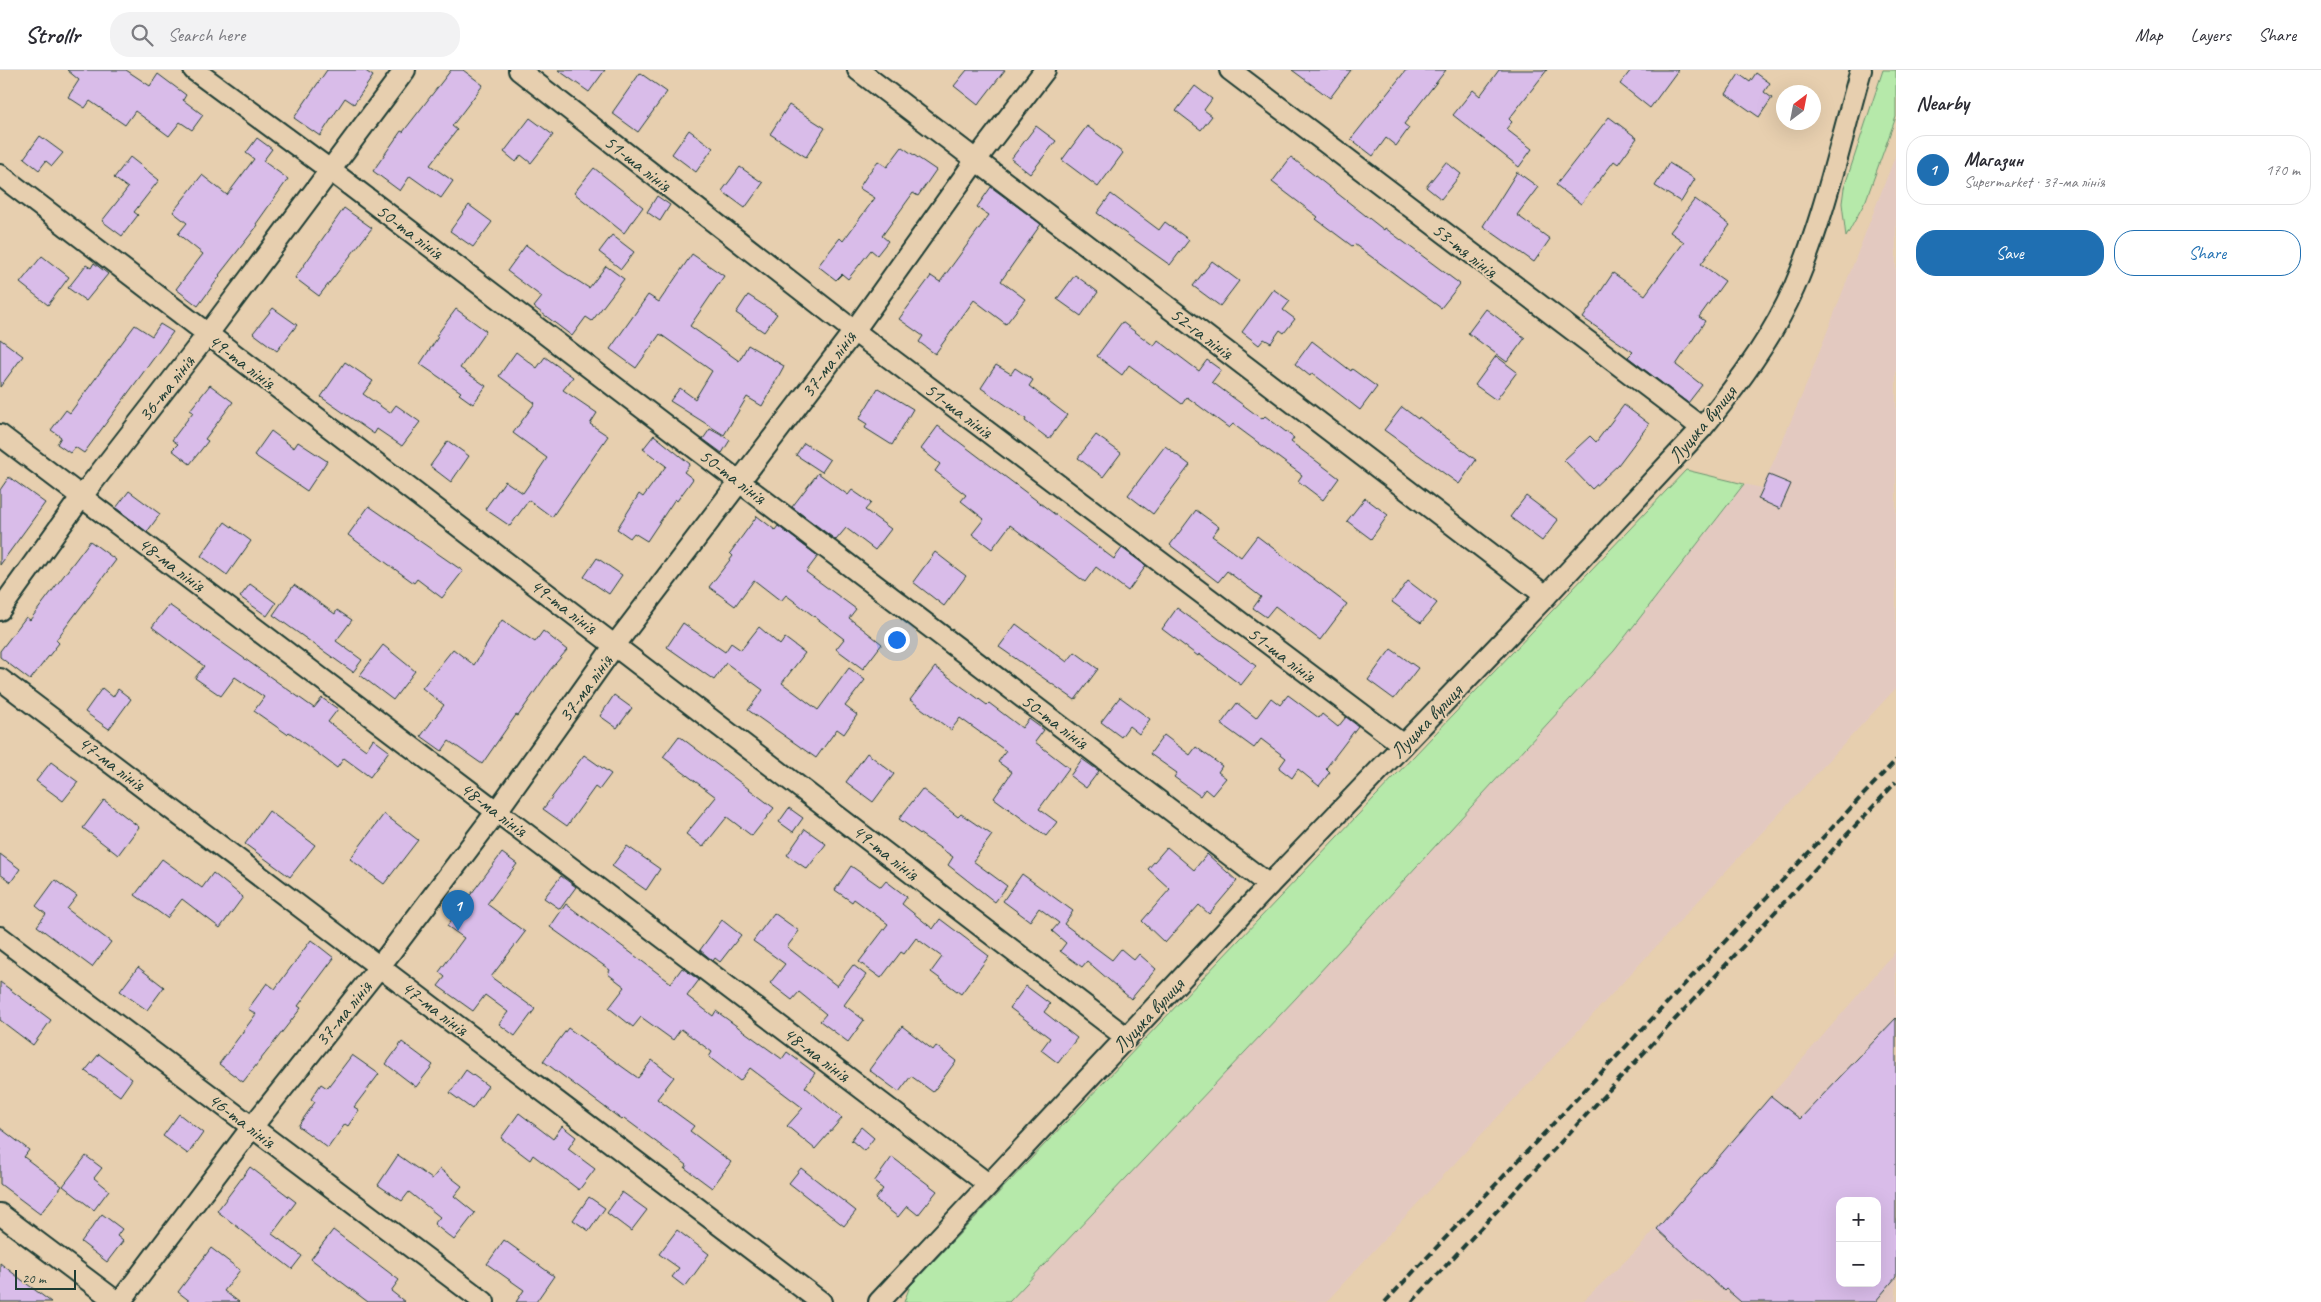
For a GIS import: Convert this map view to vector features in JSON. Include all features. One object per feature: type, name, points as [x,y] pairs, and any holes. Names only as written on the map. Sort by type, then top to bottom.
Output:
[{"type":"street","name":"50-та лінія","points":[[194,70],[330,170],[739,480],[1269,885]]},
{"type":"street","name":"36-та лінія","points":[[0,610],[82,496],[207,335],[405,70]]},
{"type":"street","name":"51-ша лінія","points":[[519,70],[854,331],[1403,745]]},
{"type":"street","name":"52-га лінія","points":[[858,70],[1546,596]]},
{"type":"street","name":"37-ма лінія","points":[[119,1302],[252,1127],[380,966],[497,811],[615,645],[854,331],[976,160],[1045,70]]},
{"type":"street","name":"53-тя лінія","points":[[1230,70],[1702,428]]},
{"type":"street","name":"Луцька вулиця","points":[[878,1302],[1269,885],[1546,596],[1702,428],[1725,400],[1749,366],[1793,290],[1813,240],[1861,70]]},
{"type":"street","name":"49-та лінія","points":[[0,175],[1127,1038]]},
{"type":"street","name":"48-ма лінія","points":[[0,435],[988,1184]]},
{"type":"street","name":"47-ма лінія","points":[[0,679],[821,1302]]},
{"type":"street","name":"46-та лінія","points":[[0,937],[484,1302]]},
{"type":"street","points":[[0,1214],[119,1302]]},
{"type":"shaded area","points":[[1896,154],[1896,688],[1326,1302],[1009,1302],[1296,998],[1614,651],[1744,484],[1762,488],[1808,381]]},
{"type":"shaded area","points":[[1896,951],[1896,1302],[1582,1302],[1639,1248]]},
{"type":"green space","points":[[1883,70],[1896,70],[1896,117],[1866,200],[1846,237],[1842,203],[1844,188]]},
{"type":"green space","points":[[1686,470],[1744,484],[1614,651],[1296,998],[1009,1302],[904,1302],[910,1286]]},
{"type":"building","points":[[67,70],[126,70],[150,86],[158,74],[186,95],[183,100],[203,115],[192,130],[180,122],[169,136],[135,111],[125,125],[90,101],[85,108],[68,97],[79,80]]},
{"type":"building","points":[[327,70],[364,70],[373,76],[354,104],[345,98],[320,136],[294,118]]},
{"type":"building","points":[[451,70],[463,70],[483,85],[452,126],[457,130],[430,165],[453,181],[441,198],[410,176],[400,191],[373,171],[401,131],[403,132]]},
{"type":"building","points":[[558,70],[605,70],[589,92]]},
{"type":"building","points":[[967,70],[1005,70],[978,105],[954,86]]},
{"type":"building","points":[[1292,70],[1351,70],[1330,98]]},
{"type":"building","points":[[1406,70],[1446,70],[1404,124],[1409,128],[1396,146],[1386,138],[1373,156],[1351,139]]},
{"type":"building","points":[[1499,70],[1547,70],[1509,119],[1512,122],[1506,129],[1532,149],[1519,167],[1453,115],[1473,90],[1480,96]]},
{"type":"building","points":[[1631,70],[1678,70],[1650,108],[1620,84]]},
{"type":"building","points":[[640,73],[667,92],[638,132],[612,113]]},
{"type":"building","points":[[1756,73],[1770,83],[1764,92],[1772,98],[1759,117],[1726,94],[1739,74],[1750,82]]},
{"type":"building","points":[[1195,86],[1212,99],[1204,110],[1212,116],[1201,130],[1176,111]]},
{"type":"building","points":[[789,105],[825,128],[806,157],[770,134]]},
{"type":"building","points":[[1609,117],[1637,138],[1618,164],[1614,161],[1581,204],[1556,185]]},
{"type":"building","points":[[530,118],[553,135],[531,163],[521,155],[516,162],[504,152]]},
{"type":"building","points":[[1036,126],[1056,141],[1030,174],[1011,159]]},
{"type":"building","points":[[1087,126],[1123,153],[1098,187],[1062,160]]},
{"type":"building","points":[[689,130],[713,148],[696,172],[672,154]]},
{"type":"building","points":[[40,136],[63,153],[52,166],[46,161],[39,170],[24,158]]},
{"type":"building","points":[[257,138],[272,149],[263,161],[288,179],[256,224],[258,225],[219,275],[198,306],[176,289],[203,254],[178,234],[187,223],[173,212],[202,175],[227,195],[254,159],[246,153]]},
{"type":"building","points":[[902,147],[936,170],[918,196],[913,193],[882,236],[888,241],[877,255],[871,250],[848,279],[842,274],[836,280],[818,266],[840,238],[843,241],[875,198],[859,188],[868,174],[878,161],[887,167]]},
{"type":"building","points":[[130,157],[159,180],[134,212],[138,215],[122,236],[102,221],[128,188],[114,178]]},
{"type":"building","points":[[1291,157],[1384,230],[1385,228],[1460,284],[1441,308],[1354,244],[1352,246],[1272,182]]},
{"type":"building","points":[[1446,162],[1461,174],[1441,199],[1426,187]]},
{"type":"building","points":[[1669,163],[1695,179],[1681,202],[1655,186]]},
{"type":"building","points":[[740,167],[763,183],[745,208],[722,191]]},
{"type":"building","points":[[594,168],[643,207],[624,233],[574,193]]},
{"type":"building","points":[[1517,172],[1538,187],[1517,215],[1550,239],[1534,262],[1483,226]]},
{"type":"building","points":[[991,187],[1041,224],[1001,281],[1025,299],[1006,324],[974,300],[935,354],[919,342],[923,336],[899,319],[931,276],[940,282],[989,215],[977,207]]},
{"type":"building","points":[[1111,194],[1159,230],[1165,222],[1189,240],[1170,265],[1097,213]]},
{"type":"building","points":[[657,196],[670,205],[660,221],[647,212]]},
{"type":"building","points":[[1695,199],[1730,225],[1701,264],[1725,281],[1699,317],[1705,321],[1676,365],[1702,385],[1688,403],[1628,357],[1633,352],[1583,318],[1613,273],[1645,295],[1684,242],[1670,232]]},
{"type":"building","points":[[469,205],[492,222],[473,247],[450,231]]},
{"type":"building","points":[[344,208],[372,228],[319,296],[295,278]]},
{"type":"building","points":[[612,235],[634,252],[621,269],[599,252]]},
{"type":"building","points":[[526,245],[589,288],[606,266],[624,279],[592,321],[586,317],[572,336],[534,307],[542,297],[507,271]]},
{"type":"building","points":[[692,254],[724,276],[690,326],[739,361],[748,345],[784,366],[762,406],[747,397],[724,435],[670,401],[680,388],[695,399],[712,371],[660,334],[636,368],[610,349],[648,295],[659,302]]},
{"type":"building","points":[[42,256],[69,277],[48,305],[20,283]]},
{"type":"building","points":[[1212,261],[1239,281],[1220,306],[1193,286]]},
{"type":"building","points":[[94,263],[108,274],[86,301],[68,288],[86,265],[91,268]]},
{"type":"building","points":[[1075,275],[1098,292],[1081,316],[1057,299]]},
{"type":"building","points":[[1273,289],[1290,301],[1283,310],[1295,319],[1284,333],[1280,330],[1271,343],[1264,339],[1259,345],[1242,332]]},
{"type":"building","points":[[748,295],[777,314],[764,332],[736,313]]},
{"type":"building","points":[[273,308],[297,325],[277,351],[253,333]]},
{"type":"building","points":[[456,309],[486,331],[460,368],[486,386],[473,404],[459,394],[461,392],[420,364],[438,337],[436,336]]},
{"type":"building","points":[[1486,309],[1525,338],[1507,362],[1468,333]]},
{"type":"building","points":[[1122,322],[1154,346],[1158,340],[1199,371],[1207,360],[1221,370],[1212,382],[1262,419],[1265,416],[1294,438],[1291,442],[1339,478],[1323,500],[1298,481],[1302,475],[1233,424],[1229,428],[1187,397],[1182,404],[1129,365],[1122,375],[1097,356]]},
{"type":"building","points":[[160,324],[173,332],[84,453],[75,447],[70,453],[57,444],[61,437],[51,430],[66,410],[70,413],[135,325],[152,336]]},
{"type":"building","points":[[0,339],[23,356],[0,387]]},
{"type":"building","points":[[1312,341],[1351,371],[1352,369],[1377,387],[1360,410],[1312,373],[1310,376],[1295,364]]},
{"type":"building","points":[[516,352],[537,368],[545,357],[573,377],[563,390],[597,413],[590,424],[608,436],[552,517],[529,500],[510,526],[485,509],[505,481],[523,493],[547,458],[513,433],[535,403],[499,376]]},
{"type":"building","points":[[1496,356],[1517,372],[1496,400],[1475,385]]},
{"type":"building","points":[[345,362],[373,381],[363,394],[390,413],[396,405],[420,422],[402,446],[377,429],[374,434],[321,397]]},
{"type":"building","points":[[996,365],[1011,374],[1015,368],[1033,380],[1029,386],[1067,415],[1049,439],[1025,421],[1026,419],[981,388]]},
{"type":"building","points":[[210,385],[233,402],[205,439],[208,441],[190,464],[172,450],[178,444],[172,440],[193,412],[190,410]]},
{"type":"building","points":[[878,388],[913,409],[892,445],[865,428],[867,424],[859,419]]},
{"type":"building","points":[[1624,405],[1649,424],[1618,465],[1592,489],[1564,460],[1590,436],[1596,442]]},
{"type":"building","points":[[1402,407],[1418,419],[1419,417],[1476,460],[1459,484],[1384,430]]},
{"type":"building","points":[[938,426],[1114,559],[1122,548],[1146,566],[1128,591],[1096,567],[1085,582],[1010,525],[992,549],[972,534],[984,519],[961,501],[966,495],[935,471],[940,464],[921,449]]},
{"type":"building","points":[[710,429],[730,440],[722,453],[703,439]]},
{"type":"building","points":[[271,431],[294,448],[298,442],[327,461],[307,491],[254,455]]},
{"type":"building","points":[[654,435],[690,464],[684,472],[693,479],[677,501],[675,499],[647,541],[634,533],[630,538],[617,529],[639,494],[643,497],[666,466],[643,449]]},
{"type":"building","points":[[1096,435],[1121,453],[1103,477],[1078,458]]},
{"type":"building","points":[[448,441],[469,456],[451,482],[430,466]]},
{"type":"building","points":[[804,443],[830,460],[822,472],[796,455]]},
{"type":"building","points":[[1165,446],[1190,465],[1153,514],[1128,495]]},
{"type":"building","points":[[818,473],[848,495],[852,490],[871,503],[865,510],[891,529],[875,550],[846,528],[836,540],[792,507]]},
{"type":"building","points":[[1769,475],[1791,484],[1780,509],[1758,499]]},
{"type":"building","points":[[9,477],[45,503],[0,565],[0,490]]},
{"type":"building","points":[[129,491],[160,514],[147,532],[116,508]]},
{"type":"building","points":[[1526,496],[1558,520],[1542,541],[1510,517]]},
{"type":"building","points":[[1365,498],[1388,515],[1371,539],[1347,521]]},
{"type":"building","points":[[369,506],[463,571],[442,598],[417,579],[414,583],[348,535]]},
{"type":"building","points":[[1196,510],[1219,527],[1212,536],[1241,557],[1257,536],[1347,604],[1320,640],[1275,606],[1266,617],[1253,608],[1261,597],[1227,571],[1218,582],[1170,545]]},
{"type":"building","points":[[757,516],[775,530],[778,526],[818,556],[806,572],[856,609],[849,618],[882,644],[863,669],[836,649],[844,639],[786,595],[781,601],[754,580],[735,606],[709,587],[733,556],[730,553]]},
{"type":"building","points":[[225,522],[251,541],[227,575],[201,556]]},
{"type":"building","points":[[90,541],[116,560],[56,640],[59,643],[30,680],[0,657],[0,651],[26,617],[30,620]]},
{"type":"building","points":[[935,552],[966,576],[944,606],[913,582]]},
{"type":"building","points":[[597,558],[622,575],[609,594],[584,577]]},
{"type":"building","points":[[1408,581],[1437,603],[1421,623],[1392,602]]},
{"type":"building","points":[[250,584],[276,603],[267,616],[240,597]]},
{"type":"building","points":[[294,585],[335,614],[337,610],[352,620],[336,641],[362,660],[353,672],[273,615]]},
{"type":"building","points":[[169,605],[314,708],[322,698],[338,709],[328,722],[366,750],[373,739],[389,751],[370,777],[344,758],[337,768],[289,732],[287,734],[254,711],[264,697],[235,677],[221,696],[195,678],[204,666],[152,627]]},
{"type":"building","points":[[1177,608],[1256,666],[1241,685],[1162,629]]},
{"type":"building","points":[[502,620],[535,642],[543,631],[567,650],[550,670],[518,716],[516,715],[482,764],[449,741],[442,751],[421,736],[444,705],[422,688],[453,649],[474,665]]},
{"type":"building","points":[[683,623],[725,652],[731,643],[741,650],[759,627],[780,645],[785,638],[805,653],[782,683],[818,710],[849,668],[865,680],[845,706],[857,715],[844,734],[837,729],[816,758],[748,710],[763,690],[726,663],[714,680],[667,647]]},
{"type":"building","points":[[1016,624],[1067,662],[1075,652],[1098,669],[1075,700],[999,647]]},
{"type":"building","points":[[383,645],[415,671],[393,700],[360,675]]},
{"type":"building","points":[[1391,649],[1418,668],[1394,699],[1368,680]]},
{"type":"building","points":[[935,667],[987,705],[989,703],[1022,728],[1029,719],[1044,730],[1035,742],[1069,768],[1039,809],[1057,822],[1046,836],[994,798],[1012,772],[998,762],[1006,751],[960,718],[951,730],[910,700]]},
{"type":"building","points":[[102,688],[113,697],[118,689],[131,699],[109,729],[85,712]]},
{"type":"building","points":[[614,695],[632,708],[617,728],[600,716]]},
{"type":"building","points":[[1288,695],[1319,718],[1322,714],[1338,727],[1346,717],[1358,726],[1326,768],[1330,772],[1319,786],[1298,769],[1292,778],[1279,768],[1286,758],[1261,739],[1254,748],[1221,724],[1237,703],[1256,718],[1271,698],[1280,705]]},
{"type":"building","points":[[1120,697],[1150,719],[1139,734],[1129,726],[1121,737],[1101,722]]},
{"type":"building","points":[[1164,735],[1190,755],[1196,747],[1222,766],[1218,772],[1226,778],[1212,795],[1205,789],[1200,796],[1174,777],[1177,773],[1150,754]]},
{"type":"building","points":[[679,736],[774,808],[752,836],[727,817],[703,847],[686,834],[716,797],[663,757]]},
{"type":"building","points":[[867,753],[894,774],[873,802],[846,782]]},
{"type":"building","points":[[584,755],[611,774],[599,790],[595,787],[567,826],[543,809]]},
{"type":"building","points":[[1082,759],[1099,771],[1086,788],[1070,776]]},
{"type":"building","points":[[51,762],[78,782],[63,801],[36,781]]},
{"type":"building","points":[[922,789],[958,817],[961,814],[992,835],[973,861],[1007,886],[995,902],[948,865],[953,857],[899,819]]},
{"type":"building","points":[[104,800],[139,827],[118,855],[83,828]]},
{"type":"building","points":[[789,808],[803,818],[793,832],[779,822]]},
{"type":"building","points":[[269,811],[315,845],[290,877],[245,844]]},
{"type":"building","points":[[384,814],[418,840],[384,884],[350,859]]},
{"type":"building","points":[[805,829],[826,844],[807,869],[787,855]]},
{"type":"building","points":[[627,846],[660,869],[646,890],[612,866]]},
{"type":"building","points":[[1167,847],[1194,870],[1207,854],[1237,881],[1209,914],[1199,905],[1165,943],[1142,921],[1170,889],[1148,869]]},
{"type":"building","points":[[502,853],[517,864],[487,904],[525,932],[491,977],[535,1009],[515,1036],[499,1024],[508,1012],[485,995],[473,1011],[438,986],[445,977],[439,972],[464,938],[447,926]]},
{"type":"building","points":[[0,854],[20,869],[11,882],[0,874]]},
{"type":"building","points":[[162,859],[202,888],[213,873],[243,897],[220,928],[182,899],[167,918],[135,895]]},
{"type":"building","points":[[851,866],[881,887],[886,881],[907,897],[902,904],[933,929],[940,919],[989,956],[961,994],[931,972],[942,957],[916,938],[904,954],[901,952],[881,978],[859,962],[888,924],[854,899],[852,902],[835,890]]},
{"type":"building","points":[[1022,874],[1073,911],[1064,924],[1112,960],[1121,949],[1134,960],[1139,954],[1156,969],[1131,999],[1087,961],[1082,967],[1060,951],[1066,943],[1052,931],[1059,923],[1039,908],[1030,921],[1003,901]]},
{"type":"building","points":[[561,876],[576,887],[560,909],[544,898]]},
{"type":"building","points":[[55,880],[77,896],[67,909],[111,942],[92,967],[37,926],[46,914],[36,906]]},
{"type":"building","points":[[566,904],[671,983],[682,968],[685,970],[699,980],[687,996],[713,1016],[716,1011],[782,1059],[787,1052],[815,1073],[805,1087],[842,1118],[815,1149],[787,1126],[803,1108],[750,1068],[740,1081],[709,1057],[712,1052],[681,1029],[673,1040],[641,1017],[633,1027],[609,1008],[625,987],[608,974],[610,970],[550,927]]},
{"type":"building","points":[[774,913],[799,931],[787,947],[837,986],[853,965],[866,975],[844,1005],[864,1020],[848,1042],[820,1021],[826,1014],[799,992],[792,1000],[770,983],[785,964],[753,941]]},
{"type":"building","points":[[722,920],[741,935],[720,962],[715,958],[713,961],[700,950]]},
{"type":"building","points":[[311,940],[334,958],[298,1006],[301,1008],[243,1082],[219,1064],[256,1014],[248,1009],[267,983],[275,989]]},
{"type":"building","points":[[138,967],[164,987],[147,1010],[120,991]]},
{"type":"building","points":[[0,982],[51,1020],[33,1045],[0,1020]]},
{"type":"building","points":[[1026,986],[1050,1004],[1044,1012],[1077,1038],[1058,1063],[1041,1050],[1050,1038],[1010,1008]]},
{"type":"building","points":[[1896,1018],[1896,1277],[1875,1302],[1741,1302],[1726,1289],[1724,1291],[1657,1229],[1771,1096],[1800,1119]]},
{"type":"building","points":[[902,1026],[933,1050],[936,1046],[956,1061],[933,1092],[911,1076],[899,1092],[869,1070]]},
{"type":"building","points":[[568,1028],[638,1078],[652,1060],[674,1077],[657,1099],[694,1126],[690,1131],[731,1162],[712,1188],[685,1168],[687,1165],[624,1118],[622,1120],[543,1061]]},
{"type":"building","points":[[402,1042],[433,1065],[416,1087],[386,1064]]},
{"type":"building","points":[[99,1054],[132,1079],[120,1096],[85,1071]]},
{"type":"building","points":[[352,1055],[379,1074],[354,1107],[359,1110],[348,1126],[345,1124],[328,1148],[298,1126],[315,1102],[311,1099],[321,1084],[327,1088]]},
{"type":"building","points":[[466,1070],[488,1086],[472,1109],[450,1093]]},
{"type":"building","points":[[519,1113],[553,1139],[562,1126],[576,1137],[568,1149],[595,1169],[579,1190],[533,1155],[530,1160],[501,1138]]},
{"type":"building","points":[[179,1114],[203,1133],[188,1154],[163,1136]]},
{"type":"building","points":[[861,1127],[874,1138],[864,1151],[851,1140]]},
{"type":"building","points":[[0,1128],[29,1150],[24,1157],[62,1186],[40,1214],[0,1184]]},
{"type":"building","points":[[398,1155],[432,1179],[440,1169],[462,1186],[454,1196],[475,1213],[454,1240],[434,1224],[440,1217],[409,1192],[402,1201],[378,1185]]},
{"type":"building","points":[[86,1156],[102,1168],[94,1178],[109,1190],[94,1210],[63,1186]]},
{"type":"building","points":[[892,1157],[937,1191],[918,1215],[907,1206],[898,1217],[875,1199],[883,1189],[874,1182]]},
{"type":"building","points":[[250,1167],[296,1202],[272,1234],[302,1256],[292,1269],[217,1211]]},
{"type":"building","points":[[801,1168],[856,1211],[844,1226],[789,1183]]},
{"type":"building","points":[[622,1192],[647,1210],[631,1231],[607,1213]]},
{"type":"building","points":[[589,1197],[605,1208],[589,1231],[573,1220]]},
{"type":"building","points":[[102,1214],[122,1229],[117,1236],[123,1241],[107,1262],[81,1242]]},
{"type":"building","points":[[333,1230],[399,1280],[391,1291],[405,1302],[368,1302],[311,1259]]},
{"type":"building","points":[[677,1230],[709,1254],[685,1287],[672,1277],[679,1268],[659,1254]]},
{"type":"building","points":[[504,1240],[554,1276],[536,1302],[516,1302],[524,1290],[487,1264]]},
{"type":"building","points":[[211,1248],[240,1270],[224,1291],[239,1302],[191,1302],[178,1292]]},
{"type":"building","points":[[0,1263],[27,1284],[51,1302],[0,1302]]},
{"type":"railway","points":[[1385,1302],[1896,760]]},
{"type":"railway","points":[[1412,1302],[1896,782]]},
{"type":"place","name":"Магазин","points":[[458,931]]}]
